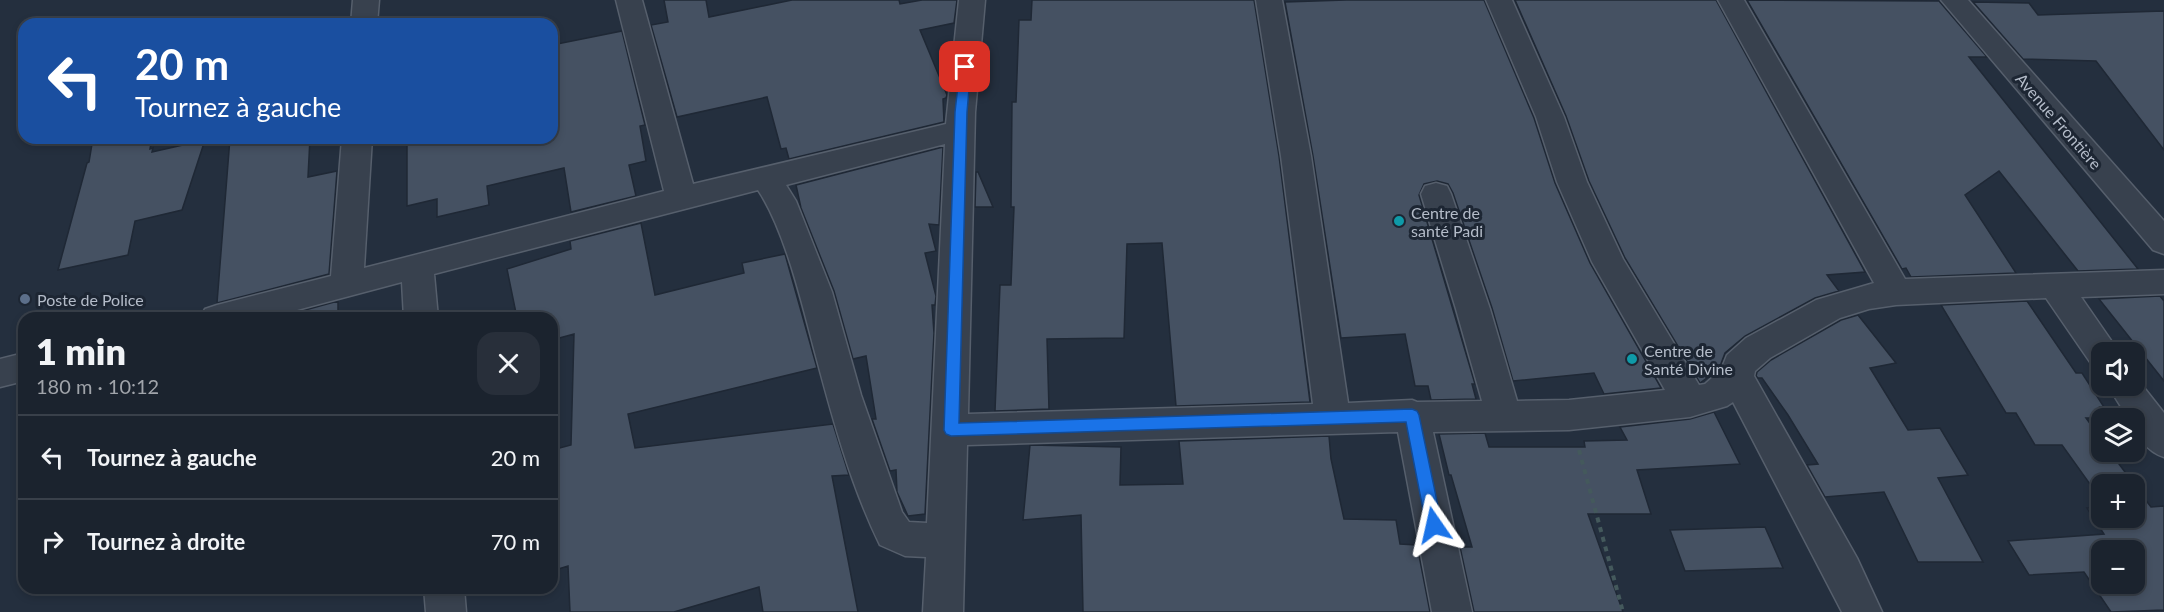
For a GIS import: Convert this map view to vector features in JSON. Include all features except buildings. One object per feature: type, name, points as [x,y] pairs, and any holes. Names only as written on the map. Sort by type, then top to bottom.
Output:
[{"type":"street","points":[[364,18],[366,0]]},
{"type":"street","points":[[629,0],[681,198]]},
{"type":"street","points":[[943,612],[961,130],[972,0]]},
{"type":"street","points":[[1269,0],[1302,196],[1315,304],[1333,418]]},
{"type":"street","points":[[1499,0],[1550,117],[1572,182],[1608,262],[1690,402]]},
{"type":"street","points":[[1731,0],[1896,292]]},
{"type":"street","name":"Avenue Frontière","points":[[1954,0],[2164,242]]},
{"type":"street","points":[[241,312],[681,198],[961,130]]},
{"type":"street","points":[[945,541],[905,539],[893,533],[884,515],[844,395],[816,292],[781,201],[766,179],[961,130]]},
{"type":"street","points":[[347,285],[357,144]]},
{"type":"street","points":[[1436,194],[1473,309],[1503,415]]},
{"type":"street","points":[[417,267],[421,312]]},
{"type":"street","points":[[1862,612],[1843,571],[1737,377],[1739,365],[1758,348],[1828,309],[1869,296],[1896,292],[2164,282]]},
{"type":"street","points":[[2055,285],[2095,342]]},
{"type":"street","points":[[0,373],[18,368]]},
{"type":"street","points":[[951,430],[1412,415],[1569,414],[1690,402],[1715,396],[1737,377]]},
{"type":"street","points":[[2132,396],[2164,442]]},
{"type":"street","points":[[1412,415],[1452,612]]},
{"type":"street","points":[[444,594],[446,612]]},
{"type":"path","points":[[1569,414],[1623,612]]},
{"type":"place","name":"Centre de santé Padi","points":[[1399,221]]},
{"type":"place","name":"Poste de Police","points":[[25,299]]},
{"type":"place","name":"Centre de Santé Divine","points":[[1632,359]]},
{"type":"route","points":[[965,67],[961,112],[951,430],[1412,415],[1434,525]]}]
